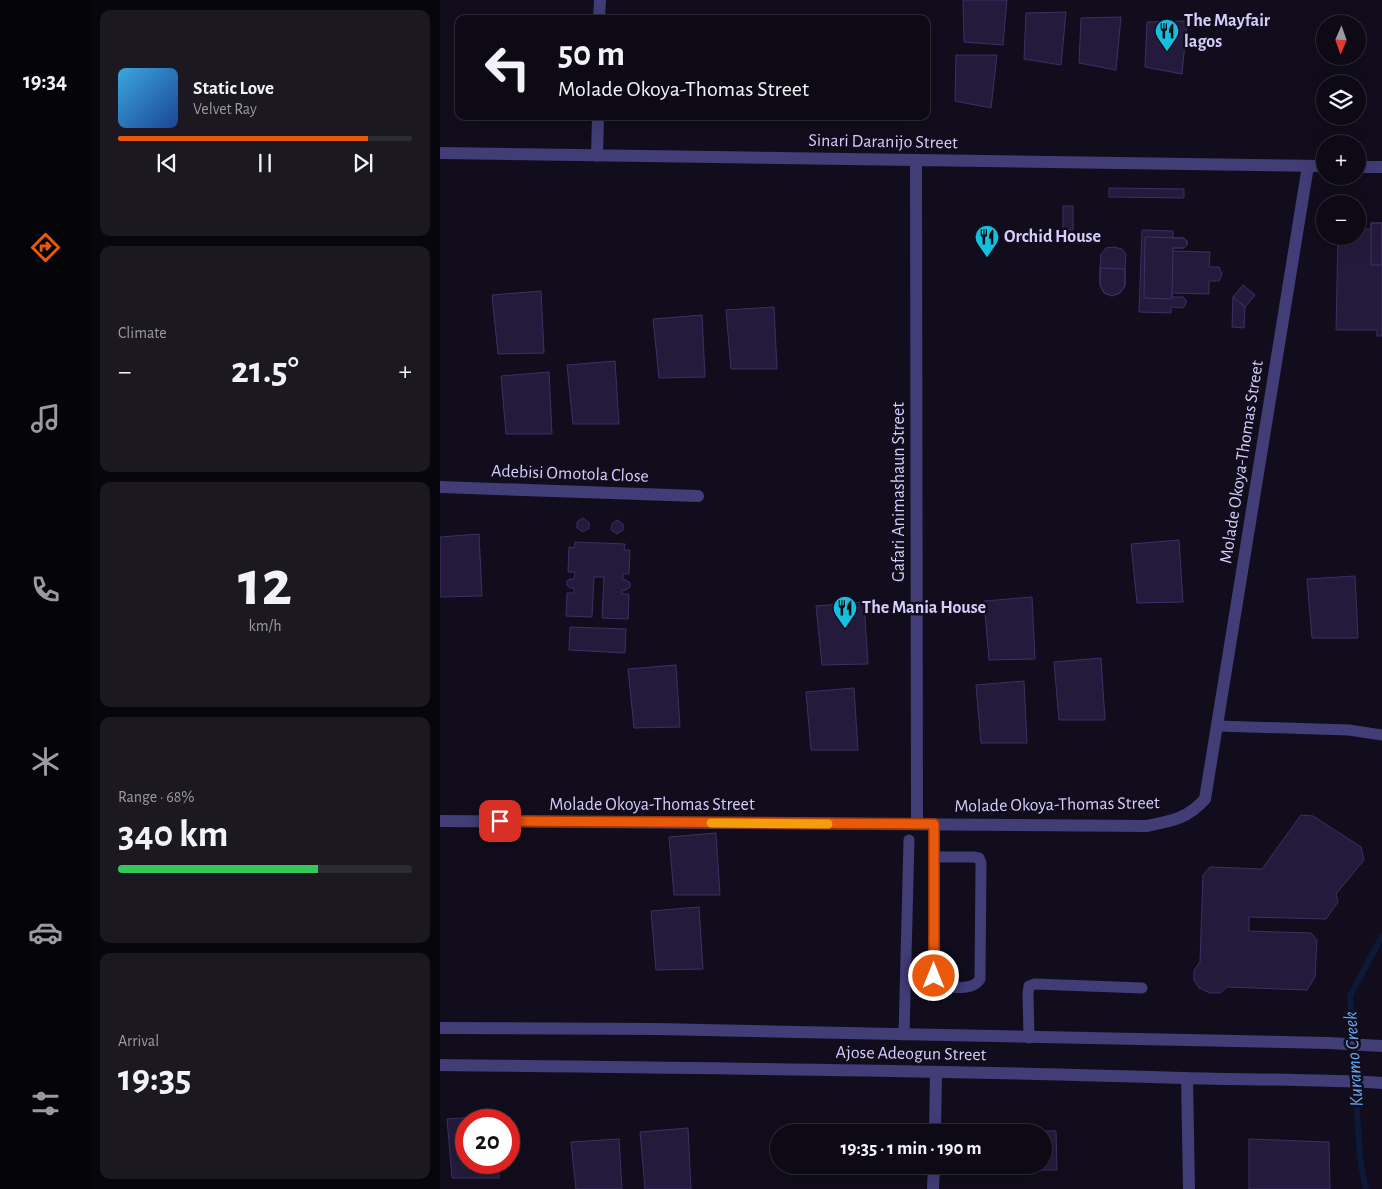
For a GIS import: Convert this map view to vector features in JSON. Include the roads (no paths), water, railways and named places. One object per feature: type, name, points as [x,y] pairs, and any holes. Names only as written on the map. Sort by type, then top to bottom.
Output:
[{"type":"street","points":[[599,15],[600,0]]},
{"type":"street","points":[[597,156],[598,120]]},
{"type":"street","name":"Sinari Daranijo Street","points":[[440,154],[1316,166]]},
{"type":"street","name":"Gafari Animashaun Street","points":[[916,160],[917,824]]},
{"type":"street","name":"Molade Okoya-Thomas Street","points":[[440,821],[1146,826],[1176,820],[1195,811],[1205,799],[1308,166]]},
{"type":"street","points":[[1366,167],[1382,167]]},
{"type":"street","name":"Adebisi Omotola Close","points":[[440,487],[698,496]]},
{"type":"street","name":"Ajose Adeogun Street","points":[[440,1028],[666,1029],[1382,1046]]},
{"type":"street","name":"Ajose Adeogun Street","points":[[440,1065],[1021,1073],[1382,1083]]},
{"type":"street","points":[[934,1124],[936,1072]]},
{"type":"street","points":[[1187,1078],[1189,1189]]},
{"type":"street","points":[[933,1189],[934,1174]]},
{"type":"lane","points":[[1217,726],[1349,730],[1382,735]]},
{"type":"lane","points":[[934,824],[934,857],[934,976],[939,984],[947,987],[972,987],[980,979],[981,863],[979,858],[973,857],[934,857]]},
{"type":"lane","points":[[904,1035],[909,840]]},
{"type":"lane","points":[[1029,1038],[1029,986],[1035,984],[1142,988]]},
{"type":"waterway","name":"Kuramo Creek","points":[[1366,1189],[1360,1159],[1350,996],[1382,936]]},
{"type":"place","name":"The Mayfair lagos","points":[[1167,52]]},
{"type":"place","name":"Orchid House","points":[[987,258]]},
{"type":"place","name":"The Mania House","points":[[845,629]]}]
